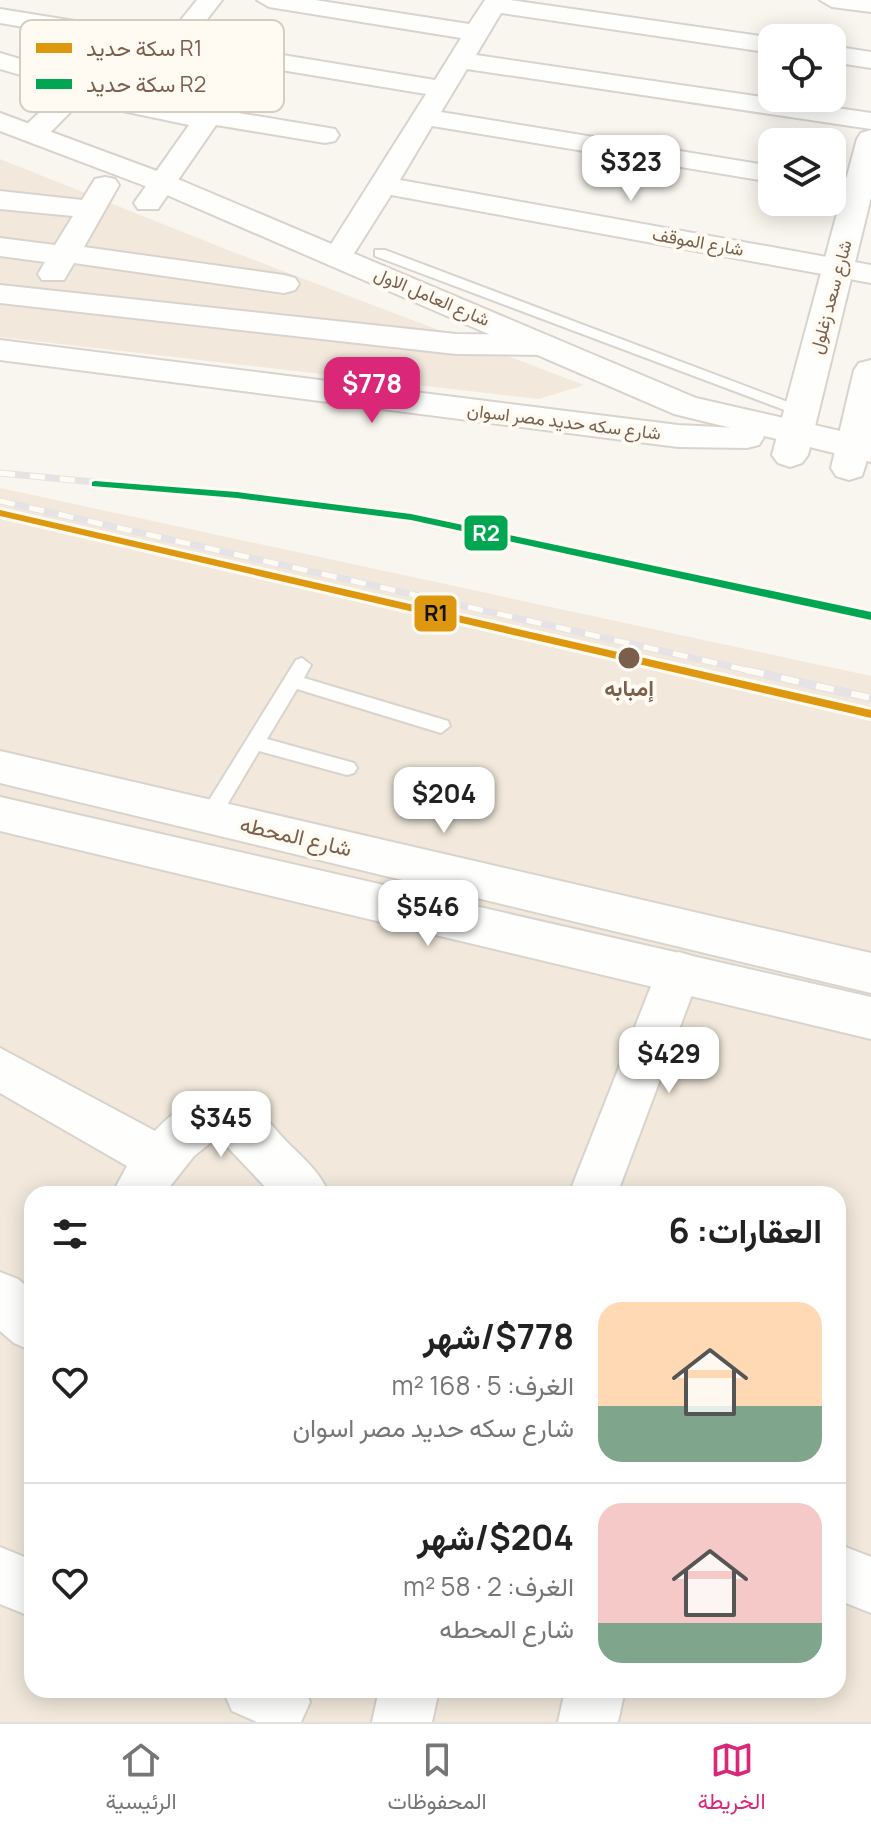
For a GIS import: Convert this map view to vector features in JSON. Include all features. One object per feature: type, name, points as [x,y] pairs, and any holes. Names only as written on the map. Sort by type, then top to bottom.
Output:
[{"type":"main road","name":"شارع العامل الاول","points":[[0,121],[155,193],[288,273],[504,345],[747,437],[796,432]]},
{"type":"main road","name":"شارع سعد زغلول","points":[[846,186],[871,139]]},
{"type":"main road","name":"شارع العامل الاول","points":[[0,144],[98,197],[155,193],[338,257],[686,406],[796,432],[861,459]]},
{"type":"main road","name":"شارع سعد زغلول","points":[[796,432],[839,268],[843,216]]},
{"type":"main road","points":[[861,459],[871,370]]},
{"type":"main road","name":"شارع المحطه","points":[[0,767],[871,973]]},
{"type":"main road","name":"شارع المحطه","points":[[0,814],[871,1018]]},
{"type":"main road","points":[[458,920],[472,877]]},
{"type":"street","points":[[194,20],[210,0]]},
{"type":"street","points":[[269,0],[476,33]]},
{"type":"street","points":[[832,0],[871,5]]},
{"type":"street","points":[[338,257],[496,2],[758,43]]},
{"type":"street","points":[[0,16],[24,20]]},
{"type":"street","points":[[846,56],[871,60]]},
{"type":"street","points":[[460,60],[871,121]]},
{"type":"street","points":[[0,61],[20,67]]},
{"type":"street","points":[[284,63],[442,89]]},
{"type":"street","points":[[33,134],[55,112]]},
{"type":"street","points":[[176,112],[325,135]]},
{"type":"street","points":[[155,193],[212,112]]},
{"type":"street","points":[[425,117],[758,172]]},
{"type":"street","name":"شارع الموقف","points":[[383,185],[871,274]]},
{"type":"street","points":[[0,200],[98,197]]},
{"type":"street","points":[[4,351],[39,299],[98,197]]},
{"type":"street","points":[[0,247],[288,273],[248,381]]},
{"type":"street","points":[[0,294],[456,344],[543,345]]},
{"type":"street","name":"شارع سكه حديد مصر اسوان","points":[[4,351],[678,436],[747,437]]},
{"type":"street","points":[[596,1186],[679,971]]},
{"type":"street","points":[[0,1069],[147,1177],[206,1117],[224,1114],[297,1186]]},
{"type":"street","points":[[0,1297],[24,1318]]},
{"type":"street","points":[[0,1575],[24,1586]]},
{"type":"street","points":[[846,1575],[871,1585]]},
{"type":"street","points":[[402,1722],[407,1698]]},
{"type":"street","points":[[588,1722],[593,1698]]},
{"type":"lane","points":[[380,253],[796,432]]},
{"type":"lane","points":[[210,816],[297,673],[441,726]]},
{"type":"lane","points":[[255,743],[347,768]]},
{"type":"shaded area","points":[[0,159],[233,252],[584,385],[539,399],[0,337]]},
{"type":"shaded area","points":[[0,488],[871,676],[871,1722],[0,1722]]},
{"type":"railway","points":[[0,473],[344,506],[871,616]]},
{"type":"railway","points":[[0,501],[755,672]]},
{"type":"railway","points":[[746,670],[871,698]]},
{"type":"rail line","name":"R2","points":[[95,484],[237,495],[411,517],[871,616]]},
{"type":"rail line","name":"R1","points":[[0,513],[871,714]]},
{"type":"place","name":"إمبابه","points":[[629,658]]}]
